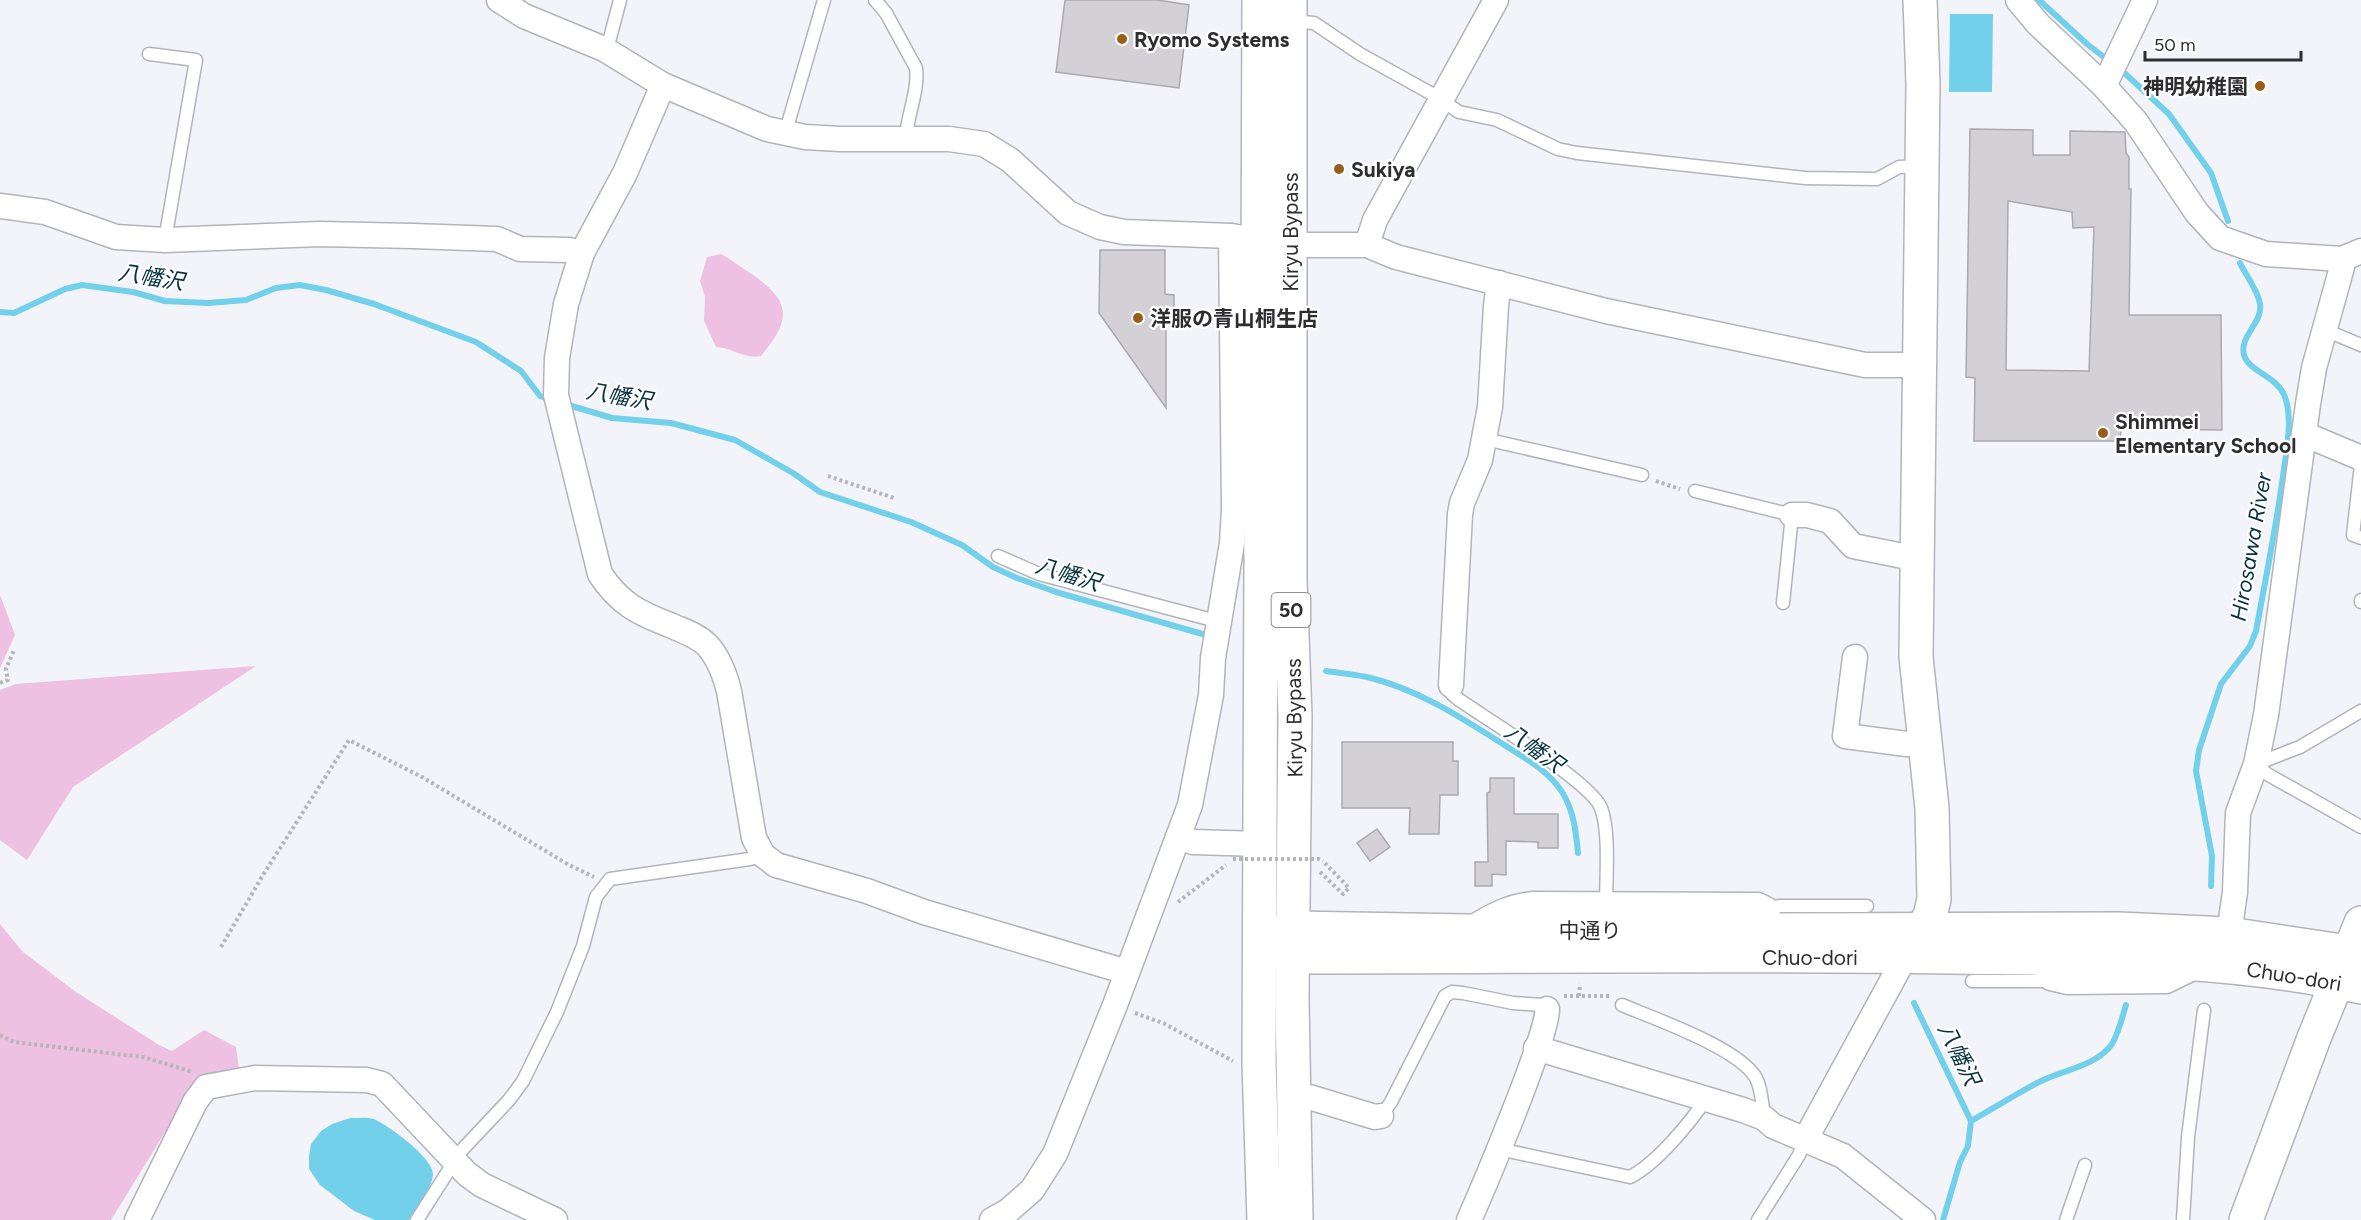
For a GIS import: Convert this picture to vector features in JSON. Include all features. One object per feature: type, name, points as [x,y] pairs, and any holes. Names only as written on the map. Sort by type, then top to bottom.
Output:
[{"type":"main road","name":"Kiryu Bypass","points":[[1259,0],[1244,238],[1261,561],[1259,1063],[1264,1220]]},
{"type":"main road","points":[[1905,957],[1930,916],[1934,899],[1932,808],[1916,657],[1923,84],[1920,0]]},
{"type":"main road","name":"Kiryu Bypass","points":[[1290,11],[1290,581],[1295,716],[1293,942],[1296,1220]]},
{"type":"main road","name":"中通り","points":[[1293,942],[1468,931],[1769,919],[1923,928],[2118,929],[2357,942]]},
{"type":"main road","name":"Chuo-dori","points":[[1260,941],[1905,957],[2049,968],[2119,959],[2202,964],[2290,974],[2349,985]]},
{"type":"main road","points":[[2246,1220],[2349,985],[2357,942]]},
{"type":"street","points":[[499,0],[536,22],[559,29],[604,49],[663,85],[735,117],[785,134],[840,140],[906,138],[967,140],[984,144],[1010,160],[1068,213],[1100,228],[1124,232],[1244,238],[1290,245],[1367,246],[1396,256],[1606,311],[1864,365],[1920,365]]},
{"type":"street","points":[[1367,246],[1375,220],[1496,0]]},
{"type":"street","points":[[2018,0],[2038,24],[2112,70],[2136,122],[2197,213],[2220,238],[2266,254],[2352,255],[2314,368],[2266,715],[2256,764],[2238,813],[2235,892],[2229,934]]},
{"type":"street","points":[[2112,70],[2145,0]]},
{"type":"street","points":[[663,85],[625,173],[582,253],[566,304],[555,377],[558,405],[600,574],[612,593],[630,606],[708,646],[723,672],[729,691],[752,826],[763,855],[776,865],[867,891],[924,912],[1127,972]]},
{"type":"street","points":[[0,206],[45,212],[116,237],[165,240],[320,234],[413,236],[497,239],[519,249],[569,250],[582,253]]},
{"type":"street","points":[[992,1220],[1022,1199],[1043,1175],[1055,1154],[1115,1005],[1178,837],[1196,782],[1211,695],[1232,543],[1244,238]]},
{"type":"street","points":[[1451,685],[1460,514],[1485,439],[1490,407],[1499,283]]},
{"type":"street","points":[[2304,434],[2361,458]]},
{"type":"street","points":[[1792,515],[1807,515],[1830,521],[1853,546],[1918,559]]},
{"type":"street","points":[[1855,657],[1845,736],[1925,744]]},
{"type":"street","points":[[1178,837],[1193,842],[1261,844]]},
{"type":"street","points":[[1468,931],[1488,918],[1513,907],[1534,904],[1758,905],[1769,919]]},
{"type":"street","points":[[1805,1140],[1905,957]]},
{"type":"street","points":[[1469,1220],[1499,1149],[1536,1048],[1546,1019],[1546,1009]]},
{"type":"street","points":[[1536,1048],[1764,1118],[1773,1126],[1843,1156],[1923,1220]]},
{"type":"street","points":[[137,1220],[195,1102],[206,1087],[255,1078],[367,1080],[382,1084],[405,1106],[454,1162],[482,1185],[555,1220]]},
{"type":"street","points":[[1294,1098],[1310,1097],[1375,1117],[1382,1116]]},
{"type":"lane","points":[[604,49],[610,38],[620,0]]},
{"type":"lane","points":[[785,134],[824,0]]},
{"type":"lane","points":[[875,0],[886,13],[916,68],[917,78],[906,138]]},
{"type":"lane","points":[[1290,11],[1314,23],[1360,54],[1460,112],[1497,120],[1557,149],[1805,178],[1877,179],[1899,167],[1922,166]]},
{"type":"lane","points":[[149,54],[196,60],[165,240]]},
{"type":"lane","points":[[2325,330],[2361,345]]},
{"type":"lane","points":[[1485,439],[1642,475]]},
{"type":"lane","points":[[2361,465],[2353,535],[2361,538]]},
{"type":"lane","points":[[1695,491],[1792,515],[1783,603]]},
{"type":"lane","points":[[998,556],[1040,574],[1218,632]]},
{"type":"lane","points":[[1451,685],[1452,694],[1458,699],[1551,763],[1596,799],[1605,822],[1606,905]]},
{"type":"lane","points":[[2361,711],[2300,747],[2256,764],[2267,774],[2361,827]]},
{"type":"lane","points":[[417,1220],[461,1151],[509,1100],[534,1061],[579,957],[596,897],[610,879],[750,859],[763,855]]},
{"type":"lane","points":[[1769,919],[1779,906],[1868,906]]},
{"type":"lane","points":[[1972,981],[2042,981],[2049,968]]},
{"type":"lane","points":[[1382,1116],[1445,996],[1452,992],[1463,993],[1513,1003],[1543,1005],[1546,1009]]},
{"type":"lane","points":[[1618,1001],[1740,1060],[1758,1081],[1764,1118]]},
{"type":"lane","points":[[2183,1220],[2188,1137],[2204,1010]]},
{"type":"lane","points":[[1499,1149],[1630,1177],[1642,1171],[1687,1125],[1706,1099]]},
{"type":"lane","points":[[1758,1220],[1799,1155],[1805,1140]]},
{"type":"lane","points":[[2066,1220],[2085,1166]]},
{"type":"path","points":[[1642,475],[1684,491],[1695,491]]},
{"type":"path","points":[[828,476],[894,498]]},
{"type":"path","points":[[0,683],[8,680],[6,669],[14,650]]},
{"type":"path","points":[[221,947],[263,875],[349,740],[422,777],[569,865],[592,877],[610,879]]},
{"type":"path","points":[[1177,903],[1237,858],[1319,859],[1349,888],[1343,894],[1322,873]]},
{"type":"path","points":[[1580,984],[1577,996],[1618,1001]]},
{"type":"path","points":[[1115,1005],[1163,1023],[1218,1054]]},
{"type":"path","points":[[0,1035],[14,1042],[144,1057],[221,1083]]},
{"type":"shaded area","points":[[721,254],[766,285],[781,303],[782,322],[778,332],[761,356],[750,356],[716,347],[704,321],[705,297],[700,281],[707,257]]},
{"type":"shaded area","points":[[0,595],[15,635],[0,668]]},
{"type":"shaded area","points":[[256,666],[73,787],[27,860],[0,840],[0,690],[16,684]]},
{"type":"shaded area","points":[[0,924],[23,952],[76,992],[159,1045],[172,1051],[204,1030],[236,1047],[239,1068],[191,1090],[111,1220],[0,1220]]},
{"type":"water","points":[[1950,14],[1993,14],[1992,92],[1949,92]]},
{"type":"water","points":[[350,1118],[371,1118],[381,1122],[410,1143],[432,1168],[430,1187],[409,1220],[375,1220],[354,1211],[320,1185],[309,1169],[311,1144],[321,1131],[332,1124]]},
{"type":"building","name":"Ryomo Systems","points":[[1065,0],[1158,0],[1189,5],[1179,88],[1056,72]]},
{"type":"building","points":[[1970,129],[2033,130],[2033,155],[2070,155],[2070,131],[2125,132],[2126,153],[2129,157],[2129,189],[2131,189],[2129,315],[2221,315],[2222,430],[2121,429],[2120,441],[1974,441],[1975,378],[1966,377]],"holes":[[[2008,201],[2072,212],[2073,228],[2094,227],[2089,371],[2006,370]]]},
{"type":"building","name":"洋服の青山桐生店","points":[[1100,250],[1165,250],[1165,294],[1174,295],[1174,324],[1166,323],[1166,408],[1099,313]]},
{"type":"building","points":[[1342,742],[1453,742],[1453,761],[1458,761],[1458,795],[1440,795],[1439,834],[1409,834],[1410,808],[1342,808]]},
{"type":"building","points":[[1490,778],[1514,778],[1514,814],[1558,814],[1558,848],[1538,848],[1538,842],[1506,841],[1506,875],[1492,874],[1492,886],[1475,886],[1475,862],[1488,862],[1487,793],[1490,792]]},
{"type":"building","points":[[1377,829],[1390,847],[1370,861],[1357,843]]},
{"type":"waterway","name":"Hirosawa River","points":[[2039,0],[2109,61]]},
{"type":"waterway","name":"Hirosawa River","points":[[2119,68],[2169,114],[2211,173],[2228,221]]},
{"type":"waterway","name":"Hirosawa River","points":[[2211,886],[2212,856],[2196,771],[2199,750],[2221,684],[2250,646],[2256,631],[2278,509],[2289,426],[2288,408],[2282,392],[2277,385],[2252,366],[2244,355],[2243,348],[2258,317],[2260,304],[2240,263]]},
{"type":"waterway","name":"八幡沢","points":[[0,312],[14,313],[65,289],[82,285],[133,292],[165,301],[208,303],[246,300],[276,288],[300,285],[374,304],[476,342],[521,371],[540,396],[552,400]]},
{"type":"waterway","name":"八幡沢","points":[[565,404],[612,418],[671,423],[735,440],[793,473],[820,492],[911,522],[962,545],[993,567],[1017,578],[1056,592],[1213,637]]},
{"type":"waterway","name":"八幡沢","points":[[1326,671],[1386,682],[1422,697],[1473,725],[1537,766],[1551,778],[1566,799],[1574,822],[1578,853]]},
{"type":"waterway","name":"八幡沢","points":[[1914,1003],[1971,1121],[1968,1146],[1960,1162],[1943,1220]]},
{"type":"waterway","name":"Hirosawa River","points":[[1971,1121],[2039,1082],[2098,1058],[2112,1044],[2126,1005]]},
{"type":"place","name":"Ryomo Systems","points":[[1122,39]]},
{"type":"place","name":"神明幼稚園","points":[[2260,86]]},
{"type":"place","name":"Sukiya","points":[[1339,169]]},
{"type":"place","name":"洋服の青山桐生店","points":[[1138,318]]},
{"type":"place","name":"Shimmei Elementary School","points":[[2103,433]]}]
